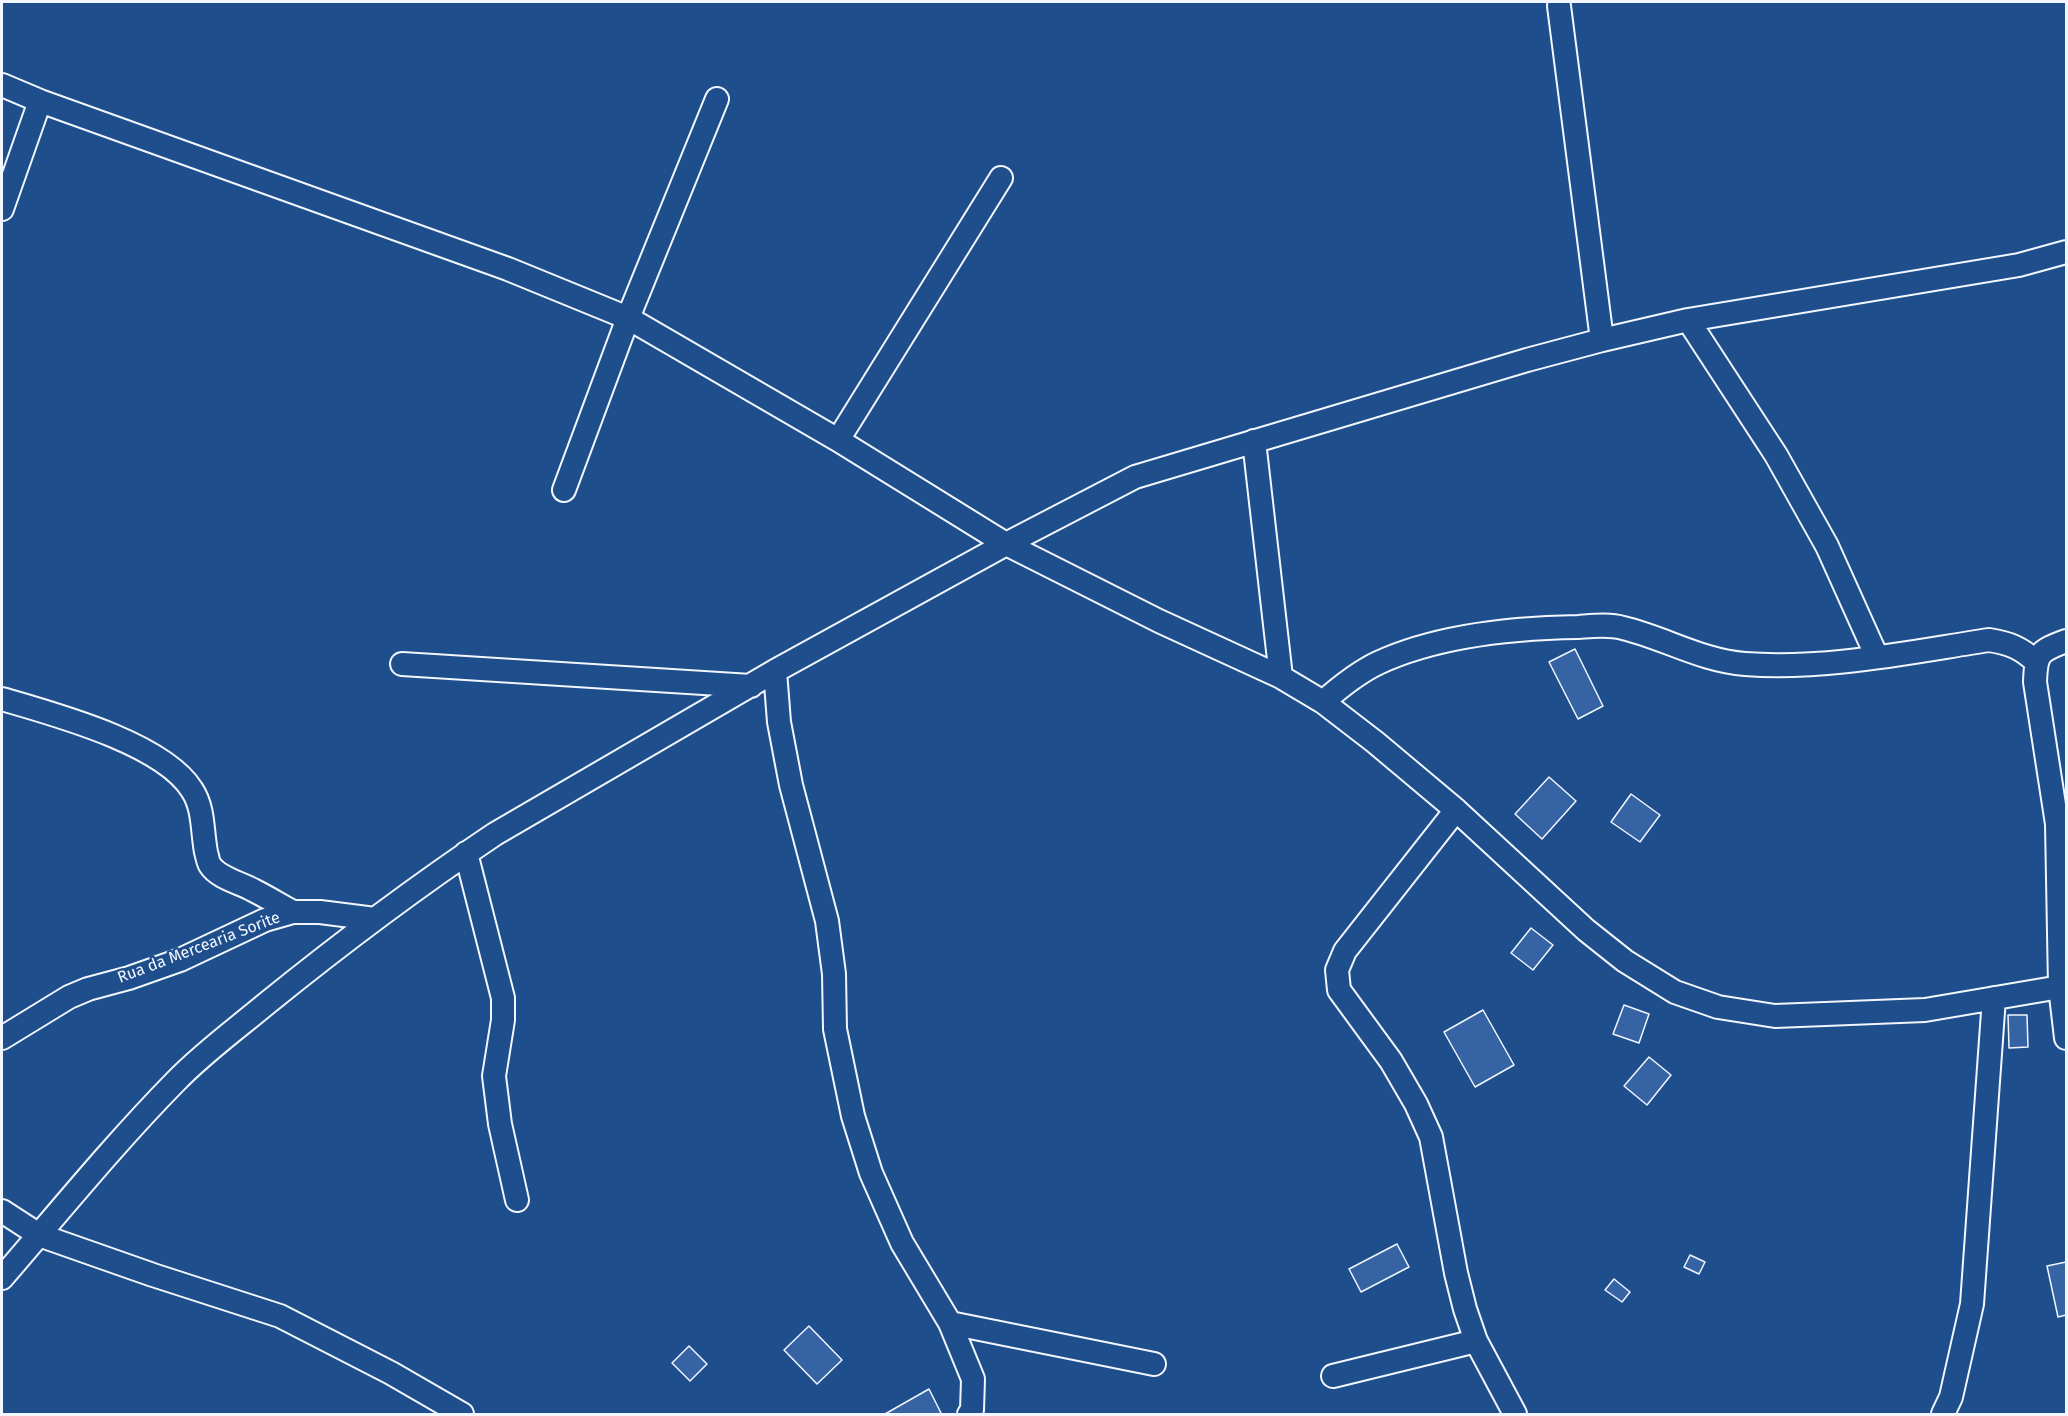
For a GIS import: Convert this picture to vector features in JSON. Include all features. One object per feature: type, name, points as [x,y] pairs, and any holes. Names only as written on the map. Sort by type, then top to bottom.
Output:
[{"type":"street","points":[[1558,6],[1602,340]]},
{"type":"street","points":[[2,85],[40,101],[508,269],[628,318],[838,440],[1006,544],[1159,621],[1281,677],[1323,702],[1456,810],[1586,930],[1625,960],[1675,992],[1718,1007],[1775,1016],[1925,1010],[2063,987]]},
{"type":"street","points":[[564,490],[628,318],[717,99]]},
{"type":"street","points":[[2,209],[40,101]]},
{"type":"street","points":[[838,440],[1001,178]]},
{"type":"street","points":[[2,1278],[177,1080],[311,968],[466,854],[495,834],[775,671],[1006,544],[1135,477],[1515,363],[1602,340],[1688,320],[2019,265],[2067,252]]},
{"type":"street","points":[[1688,320],[1776,455],[1827,546],[1877,657]]},
{"type":"street","points":[[1254,441],[1281,677]]},
{"type":"street","points":[[1323,702],[1350,678],[1378,663],[1425,646],[1511,630],[1605,626],[1623,628],[1690,652],[1744,664],[1803,664],[1877,657],[1989,640],[2007,642],[2036,661]]},
{"type":"street","points":[[2067,641],[2046,648],[2036,661],[2035,682],[2057,824],[2067,1038]]},
{"type":"street","points":[[402,664],[751,686]]},
{"type":"street","points":[[775,671],[779,722],[791,785],[827,921],[834,974],[835,1029],[853,1116],[871,1173],[902,1243],[950,1323],[973,1379],[972,1410],[969,1414]]},
{"type":"street","points":[[2,699],[73,721],[146,750],[173,768],[193,790],[201,813],[210,865],[223,875],[293,912]]},
{"type":"street","points":[[1456,810],[1345,951],[1337,970],[1339,990],[1391,1061],[1416,1104],[1431,1137],[1465,1310],[1476,1341],[1515,1414]]},
{"type":"street","points":[[466,854],[503,998],[503,1020],[494,1076],[500,1124],[517,1200]]},
{"type":"street","name":"Rua da Mercearia Sorite","points":[[2,1038],[69,997],[180,960],[265,920],[293,912],[320,912],[375,919]]},
{"type":"street","points":[[1943,1414],[1951,1397],[1972,1304],[1994,998]]},
{"type":"street","points":[[2,1211],[39,1235],[280,1316],[391,1373],[462,1414]]},
{"type":"street","points":[[950,1323],[1154,1364]]},
{"type":"street","points":[[1333,1376],[1476,1341]]},
{"type":"building","points":[[1575,649],[1603,706],[1578,719],[1549,662]]},
{"type":"building","points":[[1549,777],[1576,801],[1542,839],[1515,814]]},
{"type":"building","points":[[1631,794],[1660,815],[1640,842],[1611,822]]},
{"type":"building","points":[[1531,928],[1553,945],[1533,970],[1511,953]]},
{"type":"building","points":[[1624,1005],[1649,1014],[1639,1043],[1613,1034]]},
{"type":"building","points":[[1483,1010],[1514,1065],[1475,1087],[1444,1032]]},
{"type":"building","points":[[2008,1015],[2027,1015],[2028,1047],[2009,1048]]},
{"type":"building","points":[[1649,1057],[1671,1075],[1647,1105],[1624,1086]]},
{"type":"building","points":[[1397,1244],[1409,1267],[1361,1292],[1349,1269]]},
{"type":"building","points":[[1690,1255],[1705,1262],[1699,1274],[1684,1267]]},
{"type":"building","points":[[2066,1262],[2066,1315],[2058,1317],[2047,1266]]},
{"type":"building","points":[[1614,1279],[1630,1292],[1622,1302],[1605,1290]]},
{"type":"building","points":[[809,1326],[842,1360],[817,1384],[784,1350]]},
{"type":"building","points":[[689,1346],[707,1364],[690,1381],[672,1363]]},
{"type":"building","points":[[929,1389],[941,1413],[885,1414]]}]
